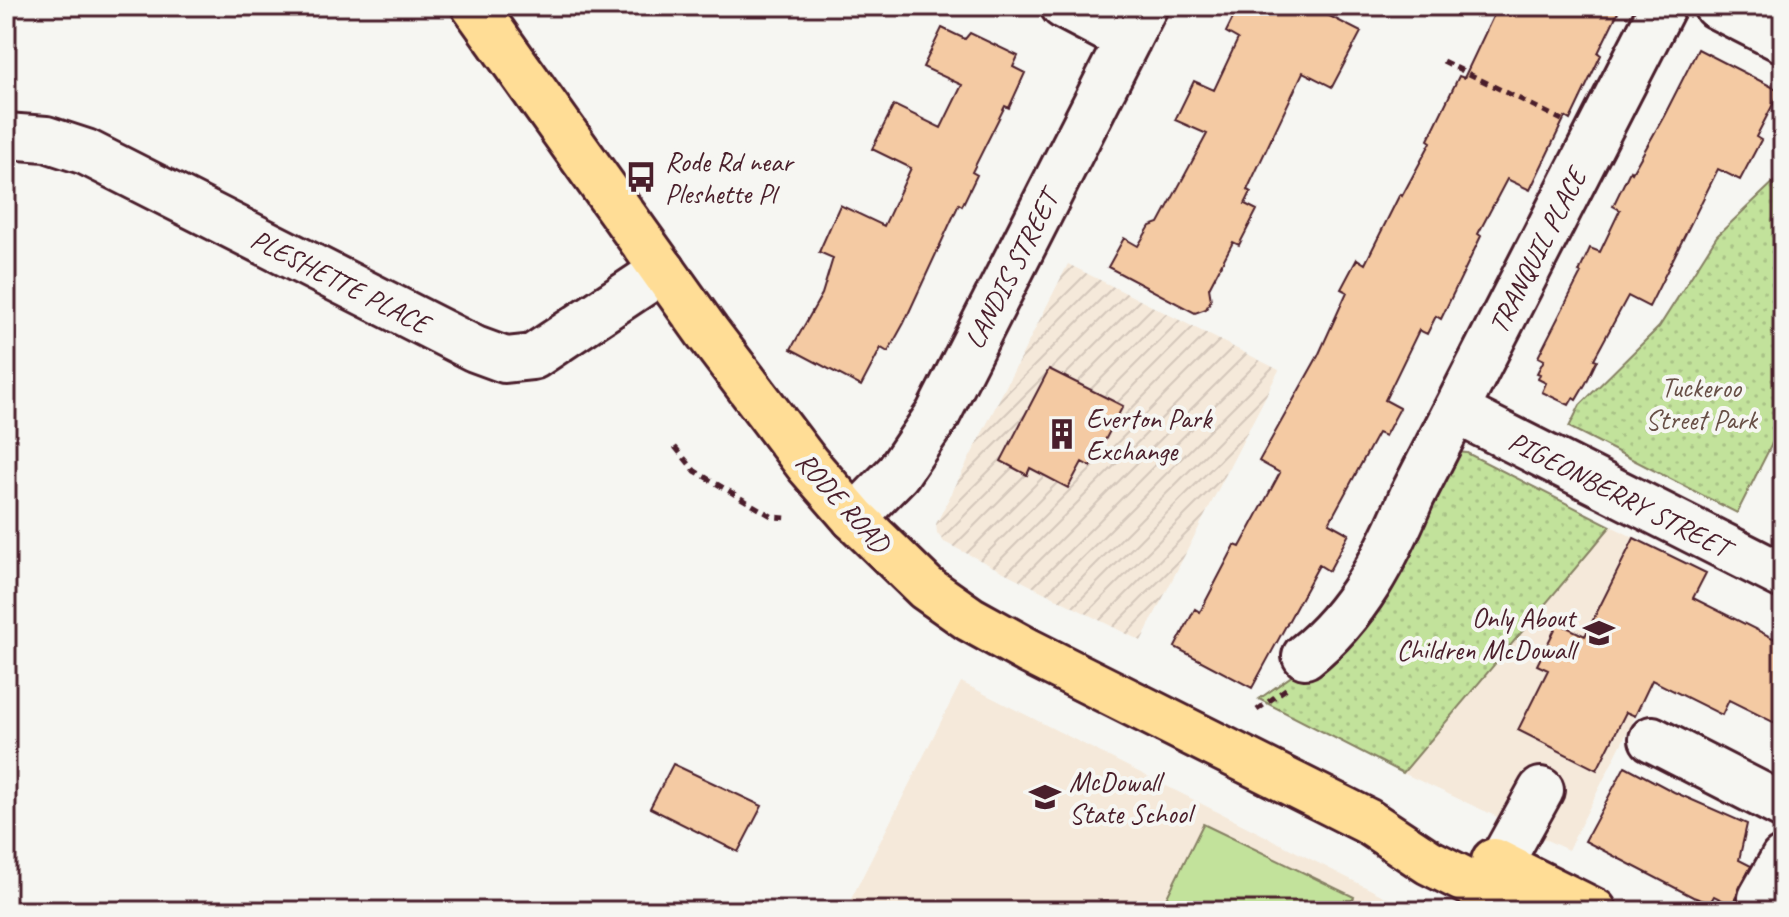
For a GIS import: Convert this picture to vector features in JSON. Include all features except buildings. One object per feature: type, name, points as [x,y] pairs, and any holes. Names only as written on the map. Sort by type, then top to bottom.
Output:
[{"type":"main road","name":"RODE ROAD","points":[[474,6],[798,453],[854,518],[926,588],[970,619],[1223,751],[1367,821],[1429,862],[1527,911]]},
{"type":"main road","name":"RODE ROAD","points":[[1367,821],[1438,835],[1594,911]]},
{"type":"street","points":[[1063,6],[1137,23]]},
{"type":"street","name":"TRANQUIL PLACE","points":[[1305,656],[1322,643],[1374,576],[1663,6]]},
{"type":"street","points":[[1716,6],[1781,39]]},
{"type":"street","name":"LANDIS STREET","points":[[854,518],[898,473],[938,414],[1137,23]]},
{"type":"street","name":"PLESHETTE PLACE","points":[[6,136],[46,139],[86,152],[475,349],[505,360],[533,357],[663,270]]},
{"type":"street","name":"PIGEONBERRY STREET","points":[[1456,411],[1783,576]]},
{"type":"street","points":[[1652,739],[1783,806]]},
{"type":"street","points":[[1500,864],[1541,790]]},
{"type":"street","points":[[1761,898],[1783,859]]},
{"type":"path","points":[[1443,61],[1595,137]]},
{"type":"path","points":[[675,447],[695,471],[773,517],[787,518]]},
{"type":"shaded area","points":[[1068,264],[1279,370],[1141,641],[944,542],[937,533],[936,524]]},
{"type":"shaded area","name":"Only About Children McDowall","points":[[1611,526],[1707,574],[1568,850],[1403,773]]},
{"type":"shaded area","name":"McDowall State School","points":[[961,682],[1413,911],[845,911]]},
{"type":"green space","name":"Tuckeroo Street Park","points":[[1783,173],[1783,422],[1737,513],[1569,427],[1580,405],[1659,327],[1717,236]]},
{"type":"green space","points":[[1457,452],[1467,453],[1611,526],[1403,773],[1259,699],[1320,656]]},
{"type":"green space","points":[[1203,824],[1354,897],[1347,911],[1160,911]]},
{"type":"water","points":[[710,901],[721,911],[678,911],[685,903],[698,906]]},
{"type":"place","name":"Rode Rd near Pleshette Pl","points":[[641,177]]},
{"type":"place","name":"Everton Park Exchange","points":[[1062,434]]},
{"type":"place","name":"Only About Children McDowall","points":[[1599,633]]},
{"type":"place","name":"McDowall State School","points":[[1045,797]]}]
